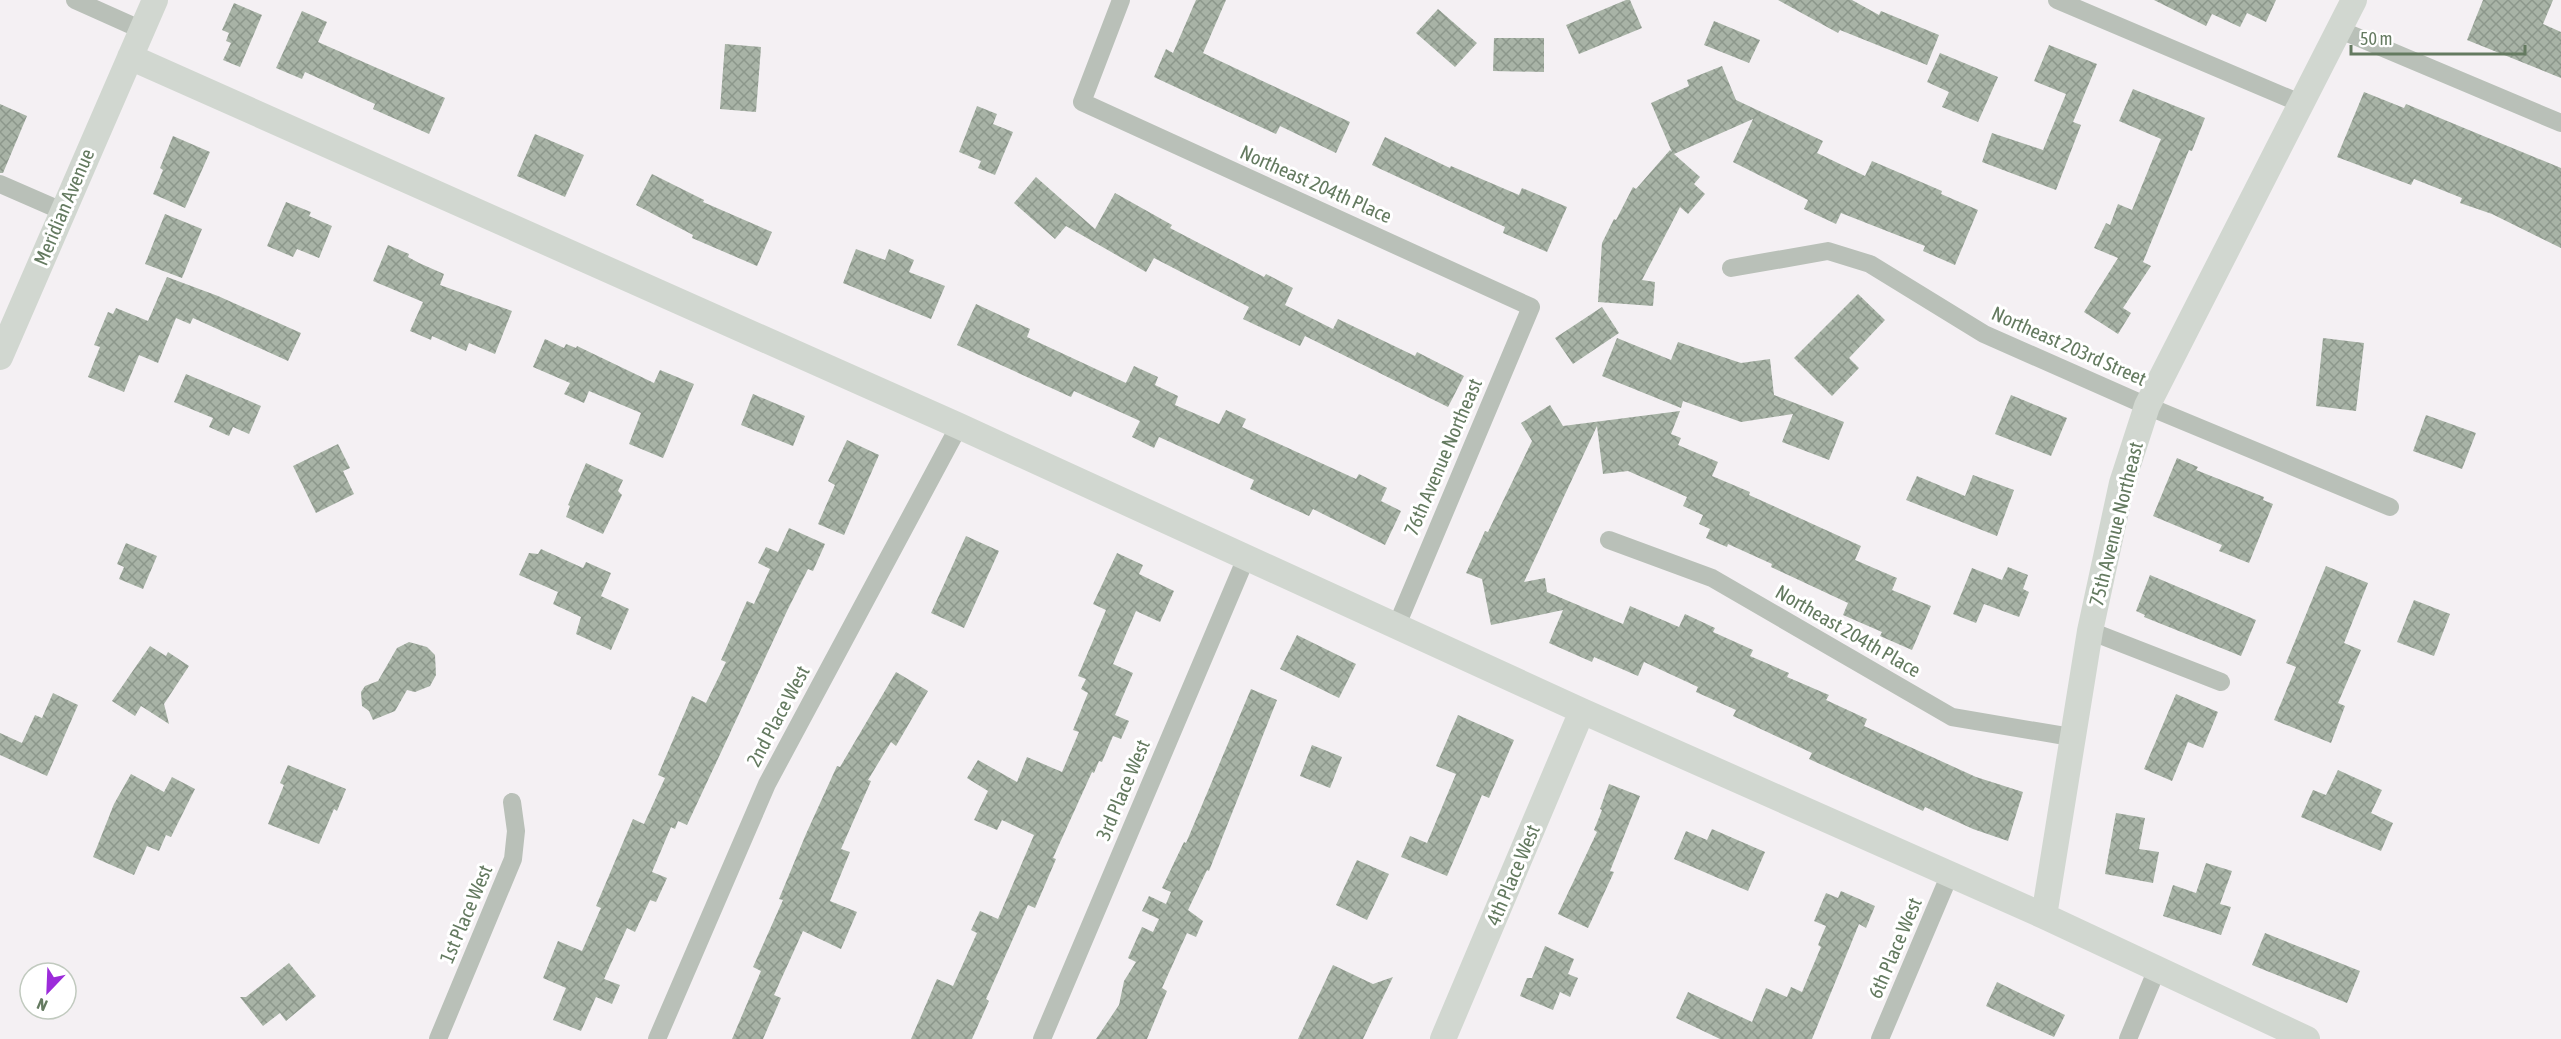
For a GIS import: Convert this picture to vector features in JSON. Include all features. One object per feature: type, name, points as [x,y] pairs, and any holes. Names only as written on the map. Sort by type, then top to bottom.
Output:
[{"type":"street","points":[[75,0],[142,30]]},
{"type":"street","name":"Meridian Avenue","points":[[0,357],[155,0]]},
{"type":"street","name":"Northeast 204th Place","points":[[1121,0],[1082,102],[1531,307]]},
{"type":"street","points":[[2057,0],[2300,103]]},
{"type":"street","name":"75th Avenue Northeast","points":[[2044,916],[2071,736],[2090,631],[2122,483],[2147,406],[2354,0]]},
{"type":"street","points":[[2338,29],[2561,123]]},
{"type":"street","points":[[130,57],[959,426],[1582,711],[2044,916],[2307,1039]]},
{"type":"street","points":[[0,184],[62,211]]},
{"type":"street","name":"Northeast 203rd Street","points":[[1731,268],[1828,251],[1870,264],[1984,334],[2147,406],[2390,507]]},
{"type":"street","name":"76th Avenue Northeast","points":[[1397,625],[1531,307]]},
{"type":"street","name":"2nd Place West","points":[[657,1039],[766,784],[959,426]]},
{"type":"street","name":"Northeast 204th Place","points":[[1609,540],[1712,578],[1952,717],[2071,736]]},
{"type":"street","name":"3rd Place West","points":[[1042,1039],[1246,558]]},
{"type":"street","points":[[2090,631],[2221,682]]},
{"type":"street","name":"4th Place West","points":[[1443,1039],[1582,711]]},
{"type":"street","name":"1st Place West","points":[[438,1039],[513,859],[516,831],[512,802]]},
{"type":"street","name":"6th Place West","points":[[1880,1039],[1950,874]]},
{"type":"street","points":[[2128,1039],[2157,969]]},
{"type":"building","points":[[1196,0],[1226,0],[1203,53],[1350,122],[1336,153],[1280,126],[1276,134],[1154,77],[1166,49],[1173,53]]},
{"type":"building","points":[[1630,0],[1642,28],[1579,54],[1566,25]]},
{"type":"building","points":[[1778,0],[1852,0],[1879,15],[1881,11],[1939,35],[1927,65],[1840,30],[1838,33]]},
{"type":"building","points":[[2154,0],[2276,0],[2266,22],[2247,13],[2240,27],[2212,14],[2206,26]]},
{"type":"building","points":[[2483,0],[2553,0],[2543,24],[2561,32],[2561,78],[2467,40]]},
{"type":"building","points":[[234,3],[262,15],[240,67],[223,60],[231,43],[226,41],[229,33],[222,30]]},
{"type":"building","points":[[1438,9],[1477,43],[1455,67],[1416,33]]},
{"type":"building","points":[[302,11],[327,22],[318,42],[445,98],[429,134],[373,109],[375,104],[305,72],[302,79],[276,68]]},
{"type":"building","points":[[1714,21],[1760,40],[1749,63],[1704,45]]},
{"type":"building","points":[[1494,38],[1544,38],[1544,72],[1493,71]]},
{"type":"building","points":[[725,44],[761,47],[756,112],[720,109]]},
{"type":"building","points":[[2049,45],[2097,64],[2073,122],[2081,125],[2056,190],[1982,162],[1992,133],[2043,150],[2066,94],[2034,81]]},
{"type":"building","points":[[1940,53],[1998,77],[1978,122],[1942,107],[1949,92],[1927,82]]},
{"type":"building","points":[[1722,66],[1736,100],[1823,141],[1817,153],[1865,176],[1872,161],[1942,191],[1941,194],[1978,210],[1955,265],[1923,251],[1925,246],[1841,213],[1836,224],[1804,209],[1808,200],[1733,162],[1753,119],[1674,154],[1700,177],[1694,184],[1705,194],[1688,214],[1680,207],[1642,280],[1655,282],[1653,306],[1598,302],[1602,243],[1633,187],[1636,189],[1670,150],[1672,152],[1651,103],[1689,86],[1687,80]]},
{"type":"building","points":[[2133,89],[2205,118],[2192,151],[2189,150],[2143,262],[2151,266],[2123,308],[2131,313],[2118,334],[2084,312],[2118,258],[2094,248],[2106,223],[2110,225],[2118,204],[2132,210],[2161,139],[2119,121]]},
{"type":"building","points":[[2364,92],[2404,108],[2406,104],[2561,168],[2561,248],[2492,214],[2460,203],[2462,198],[2414,179],[2411,185],[2337,157]]},
{"type":"building","points":[[0,104],[27,116],[3,173],[0,173]]},
{"type":"building","points":[[977,106],[997,114],[993,124],[1013,132],[995,175],[978,168],[981,161],[959,152]]},
{"type":"building","points":[[535,134],[584,155],[565,197],[517,176]]},
{"type":"building","points":[[173,136],[210,152],[185,208],[153,194],[163,170],[160,168]]},
{"type":"building","points":[[1385,137],[1450,168],[1451,166],[1519,195],[1522,188],[1567,207],[1547,252],[1503,233],[1505,227],[1372,165]]},
{"type":"building","points":[[652,174],[704,200],[703,202],[772,232],[757,266],[692,238],[693,235],[636,205]]},
{"type":"building","points":[[1036,177],[1095,229],[1115,193],[1172,225],[1170,228],[1264,277],[1266,274],[1293,288],[1285,305],[1333,329],[1338,319],[1415,356],[1417,352],[1464,376],[1448,407],[1305,336],[1300,346],[1243,319],[1249,307],[1154,258],[1146,272],[1066,226],[1055,239],[1014,203]]},
{"type":"building","points":[[286,202],[311,212],[309,216],[332,226],[319,258],[297,249],[293,257],[267,246]]},
{"type":"building","points":[[165,214],[202,229],[182,278],[145,264]]},
{"type":"building","points":[[388,245],[444,274],[440,285],[512,311],[495,354],[469,343],[466,351],[432,336],[431,340],[410,331],[423,302],[373,281]]},
{"type":"building","points":[[856,249],[885,260],[889,249],[914,260],[909,272],[945,286],[931,319],[843,283]]},
{"type":"building","points":[[167,277],[218,296],[301,333],[288,361],[193,318],[190,324],[176,318],[158,363],[139,355],[124,392],[88,377],[100,347],[94,345],[108,312],[113,314],[116,308],[148,321]]},
{"type":"building","points":[[1858,294],[1885,320],[1849,358],[1859,368],[1832,396],[1794,358]]},
{"type":"building","points":[[976,304],[1030,329],[1027,337],[1126,383],[1134,366],[1158,377],[1155,385],[1178,396],[1175,405],[1219,424],[1226,410],[1246,419],[1242,427],[1356,479],[1359,474],[1387,488],[1381,501],[1401,511],[1385,545],[1313,509],[1309,516],[1250,489],[1254,480],[1159,437],[1154,448],[1132,437],[1140,421],[1074,391],[1071,397],[957,345]]},
{"type":"building","points":[[1602,307],[1619,333],[1573,364],[1555,338]]},
{"type":"building","points":[[1617,338],[1671,360],[1678,342],[1741,363],[1770,359],[1774,395],[1844,422],[1829,460],[1782,442],[1793,414],[1741,422],[1683,401],[1681,408],[1602,376]]},
{"type":"building","points":[[2323,338],[2364,343],[2356,411],[2316,406]]},
{"type":"building","points":[[545,339],[564,348],[566,344],[576,348],[577,346],[654,383],[660,370],[694,384],[663,458],[629,444],[641,413],[589,391],[584,403],[564,394],[570,383],[533,367]]},
{"type":"building","points":[[186,374],[261,406],[249,434],[233,427],[229,436],[209,427],[213,418],[174,402]]},
{"type":"building","points":[[753,394],[805,416],[793,446],[741,425]]},
{"type":"building","points":[[2011,395],[2067,418],[2051,456],[1995,434]]},
{"type":"building","points":[[1550,405],[1563,426],[1680,411],[1671,434],[1681,438],[1678,445],[1718,462],[1712,476],[1861,546],[1855,560],[1897,578],[1892,590],[1931,606],[1912,650],[1880,636],[1882,632],[1843,615],[1848,603],[1771,567],[1772,564],[1728,544],[1727,547],[1706,538],[1710,529],[1699,524],[1703,515],[1683,506],[1687,497],[1628,471],[1603,474],[1597,426],[1524,582],[1545,578],[1547,592],[1623,624],[1630,606],[1679,627],[1685,614],[1715,628],[1713,632],[1753,650],[1750,656],[1789,673],[1787,677],[1829,695],[1826,700],[1867,719],[1864,726],[1976,777],[2023,792],[2008,841],[1973,829],[1925,807],[1923,811],[1809,759],[1812,753],[1733,716],[1736,710],[1696,692],[1698,687],[1644,662],[1638,676],[1594,657],[1592,662],[1549,643],[1563,610],[1491,625],[1482,579],[1466,573],[1532,441],[1521,423]]},
{"type":"building","points":[[2426,415],[2476,433],[2462,469],[2413,451]]},
{"type":"building","points":[[847,440],[879,455],[844,535],[818,524],[835,485],[828,481]]},
{"type":"building","points":[[338,444],[350,468],[343,471],[354,494],[316,513],[293,466]]},
{"type":"building","points":[[2177,458],[2198,467],[2196,470],[2264,497],[2263,500],[2273,504],[2249,563],[2219,551],[2222,545],[2153,516]]},
{"type":"building","points":[[586,463],[623,480],[618,491],[622,495],[603,534],[566,517],[570,506],[568,505]]},
{"type":"building","points":[[1973,475],[2014,490],[1997,536],[1906,500],[1917,476],[1965,496]]},
{"type":"building","points":[[789,528],[825,544],[813,571],[808,569],[788,609],[687,825],[678,821],[675,829],[671,827],[652,872],[667,878],[656,902],[650,900],[635,932],[627,928],[604,979],[620,985],[612,1004],[596,997],[581,1031],[553,1020],[566,988],[543,978],[558,941],[582,951],[601,908],[596,906],[633,819],[644,824],[665,778],[658,775],[692,696],[706,703],[726,662],[721,660],[747,601],[754,604],[770,569],[758,563],[766,547],[778,552]]},
{"type":"building","points":[[966,536],[999,551],[964,628],[931,613]]},
{"type":"building","points":[[126,543],[157,556],[143,589],[119,579],[124,567],[117,564]]},
{"type":"building","points":[[541,549],[583,568],[586,562],[611,573],[601,596],[629,609],[611,650],[576,634],[581,617],[553,604],[558,592],[519,575],[529,553],[538,554]]},
{"type":"building","points":[[1117,553],[1143,565],[1139,574],[1174,591],[1160,622],[1136,611],[1113,664],[1133,673],[1115,715],[1129,721],[1121,739],[1113,736],[1102,762],[1099,761],[1094,773],[1092,772],[1053,858],[1056,859],[1035,908],[1028,905],[986,999],[989,1001],[972,1039],[911,1039],[937,979],[953,986],[977,933],[971,930],[980,911],[998,919],[1034,835],[1002,820],[997,830],[974,820],[988,791],[967,778],[978,760],[1017,782],[1027,757],[1062,772],[1079,732],[1073,730],[1088,693],[1081,689],[1086,679],[1078,676],[1106,610],[1093,604]]},
{"type":"building","points":[[2326,566],[2368,583],[2344,643],[2361,650],[2338,703],[2345,706],[2331,743],[2274,720],[2296,667],[2286,663]]},
{"type":"building","points":[[2008,567],[2028,575],[2023,589],[2029,592],[2019,617],[1984,604],[1976,623],[1953,614],[1972,568],[2002,580]]},
{"type":"building","points":[[2150,575],[2256,620],[2241,656],[2144,617],[2145,615],[2136,611]]},
{"type":"building","points":[[2414,600],[2450,614],[2434,656],[2397,642]]},
{"type":"building","points":[[1297,635],[1356,664],[1339,698],[1280,669]]},
{"type":"building","points":[[409,642],[427,647],[435,655],[436,675],[430,686],[415,692],[407,690],[395,711],[373,720],[369,711],[362,706],[361,692],[365,686],[378,681],[397,648]]},
{"type":"building","points":[[150,646],[166,656],[168,652],[189,666],[164,704],[169,724],[141,706],[135,716],[112,701]]},
{"type":"building","points":[[896,672],[928,691],[896,746],[891,742],[868,780],[871,781],[841,849],[850,852],[830,901],[857,912],[841,949],[803,931],[774,995],[781,998],[763,1039],[732,1039],[761,971],[753,967],[783,900],[779,899],[806,834],[837,766],[840,767]]},
{"type":"building","points":[[1251,689],[1277,700],[1209,871],[1207,870],[1188,910],[1203,921],[1196,937],[1187,933],[1162,988],[1167,991],[1147,1039],[1096,1039],[1119,1005],[1124,981],[1136,962],[1128,958],[1142,927],[1153,932],[1159,919],[1142,911],[1149,896],[1166,904],[1171,892],[1162,888],[1184,842],[1186,843]]},
{"type":"building","points":[[53,693],[78,705],[47,776],[0,755],[0,733],[22,743],[35,715],[42,718]]},
{"type":"building","points":[[2176,694],[2218,712],[2203,748],[2188,742],[2172,781],[2144,769]]},
{"type":"building","points":[[1458,715],[1514,740],[1489,798],[1482,795],[1447,876],[1401,857],[1410,836],[1427,843],[1456,774],[1436,766]]},
{"type":"building","points":[[1312,745],[1342,757],[1330,788],[1300,776]]},
{"type":"building","points":[[288,765],[346,789],[337,811],[334,809],[319,844],[268,824],[284,785],[280,783]]},
{"type":"building","points":[[2338,770],[2382,790],[2371,813],[2393,823],[2381,851],[2301,817],[2313,790],[2326,795]]},
{"type":"building","points":[[131,774],[164,792],[172,777],[195,789],[171,837],[166,835],[159,851],[147,846],[134,875],[93,857],[114,804]]},
{"type":"building","points":[[1609,784],[1640,796],[1610,871],[1614,872],[1588,928],[1558,914],[1597,832],[1594,830]]},
{"type":"building","points":[[2116,813],[2145,818],[2139,849],[2159,852],[2153,883],[2105,874]]},
{"type":"building","points":[[1712,829],[1765,852],[1748,891],[1674,859],[1686,831],[1707,840]]},
{"type":"building","points":[[1357,860],[1389,874],[1367,920],[1336,905]]},
{"type":"building","points":[[2206,863],[2232,871],[2220,904],[2231,907],[2221,935],[2163,916],[2173,885],[2196,893]]},
{"type":"building","points":[[1841,891],[1875,906],[1866,928],[1859,924],[1812,1039],[1720,1039],[1676,1018],[1688,992],[1752,1022],[1766,988],[1787,997],[1791,987],[1802,992],[1821,947],[1818,945],[1826,926],[1814,921],[1826,893],[1838,898]]},
{"type":"building","points":[[2265,933],[2360,971],[2347,1003],[2252,965]]},
{"type":"building","points":[[1545,946],[1574,959],[1568,974],[1578,978],[1570,997],[1560,992],[1553,1010],[1520,996],[1527,978],[1532,978]]},
{"type":"building","points":[[289,963],[316,996],[286,1021],[280,1013],[263,1026],[240,997],[246,997]]},
{"type":"building","points":[[1333,965],[1373,984],[1393,977],[1363,1039],[1298,1039]]},
{"type":"building","points":[[1997,982],[2065,1015],[2054,1037],[1986,1006]]}]
